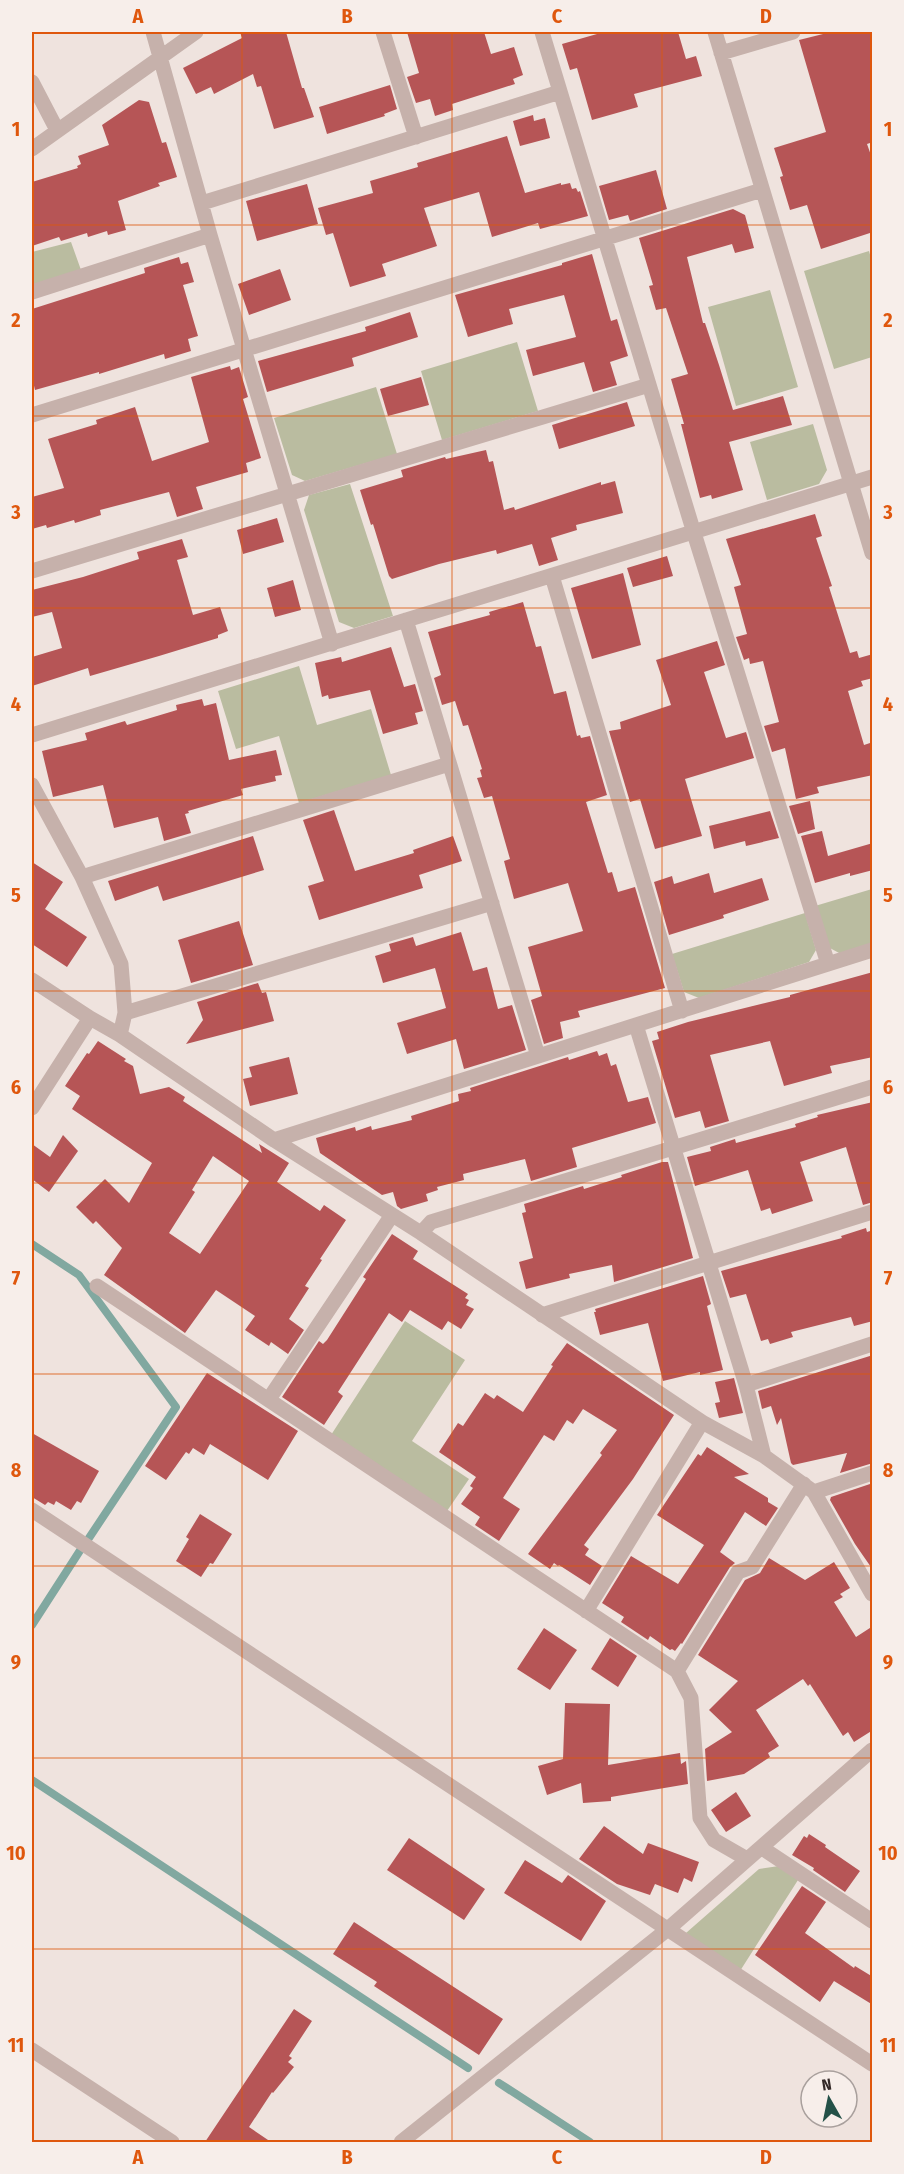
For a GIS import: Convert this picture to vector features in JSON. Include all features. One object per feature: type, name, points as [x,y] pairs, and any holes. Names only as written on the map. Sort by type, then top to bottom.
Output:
[{"type":"street","points":[[153,32],[210,236],[332,644]]},
{"type":"street","points":[[32,149],[196,32]]},
{"type":"street","points":[[383,32],[416,137]]},
{"type":"street","points":[[542,32],[648,385],[828,964]]},
{"type":"street","points":[[715,32],[873,553]]},
{"type":"street","points":[[721,53],[793,32]]},
{"type":"street","points":[[32,82],[57,130]]},
{"type":"street","points":[[202,204],[560,92]]},
{"type":"street","points":[[32,415],[762,190]]},
{"type":"street","points":[[32,292],[210,236]]},
{"type":"street","points":[[32,571],[648,385]]},
{"type":"street","points":[[32,735],[873,477]]},
{"type":"street","points":[[552,576],[682,1011]]},
{"type":"street","points":[[406,620],[538,1056]]},
{"type":"street","points":[[82,876],[449,764]]},
{"type":"street","points":[[32,785],[82,876],[121,964],[125,1013],[120,1035]]},
{"type":"street","points":[[125,1013],[492,903]]},
{"type":"street","points":[[274,1140],[873,951]]},
{"type":"street","points":[[32,980],[120,1035],[274,1140],[421,1233],[702,1422],[764,1456],[809,1488],[873,1594]]},
{"type":"street","points":[[32,1107],[90,1018]]},
{"type":"street","points":[[636,1025],[746,1384],[764,1456]]},
{"type":"street","points":[[421,1233],[431,1222],[673,1146],[873,1087]]},
{"type":"street","points":[[542,1315],[873,1212]]},
{"type":"street","points":[[269,1399],[392,1215]]},
{"type":"street","points":[[97,1286],[677,1671],[691,1698],[700,1818],[714,1840],[747,1859]]},
{"type":"street","points":[[746,1384],[873,1344]]},
{"type":"street","points":[[586,1611],[702,1422]]},
{"type":"street","points":[[677,1671],[738,1572],[752,1567],[809,1488],[873,1473]]},
{"type":"street","points":[[32,1510],[873,2064]]},
{"type":"street","points":[[401,2142],[668,1929],[873,1750]]},
{"type":"street","points":[[762,1848],[873,1921]]},
{"type":"street","points":[[32,2050],[172,2142]]},
{"type":"green space","points":[[71,242],[81,270],[32,286],[32,252]]},
{"type":"green space","points":[[869,251],[872,262],[872,357],[834,369],[804,271]]},
{"type":"green space","points":[[770,290],[798,387],[736,406],[708,307]]},
{"type":"green space","points":[[517,342],[538,411],[442,440],[421,371]]},
{"type":"green space","points":[[376,387],[397,454],[305,481],[292,475],[274,418]]},
{"type":"green space","points":[[813,424],[827,470],[819,484],[767,500],[750,442]]},
{"type":"green space","points":[[350,484],[393,616],[354,628],[339,622],[304,510],[309,495]]},
{"type":"green space","points":[[299,666],[317,725],[371,709],[391,775],[299,803],[279,736],[236,749],[218,691]]},
{"type":"green space","points":[[872,889],[872,944],[841,954],[828,947],[815,906]]},
{"type":"green space","points":[[805,913],[816,950],[809,962],[699,998],[684,992],[672,954]]},
{"type":"green space","points":[[405,1321],[465,1360],[412,1441],[469,1479],[447,1511],[331,1435]]},
{"type":"green space","points":[[779,1866],[798,1880],[740,1971],[686,1933],[759,1869]]},
{"type":"building","points":[[240,32],[286,32],[302,88],[304,88],[314,117],[274,129],[261,86],[257,87],[253,74],[214,94],[211,87],[196,94],[183,68],[242,38]]},
{"type":"building","points":[[407,32],[484,32],[491,54],[514,47],[523,75],[513,79],[515,84],[452,104],[453,110],[435,116],[430,99],[416,103],[407,77],[419,73]]},
{"type":"building","points":[[604,32],[678,32],[686,59],[696,56],[702,76],[634,94],[638,107],[592,120],[577,68],[570,70],[562,44]]},
{"type":"building","points":[[831,32],[873,32],[873,142],[867,144],[873,161],[873,232],[821,249],[807,205],[790,210],[774,148],[826,132],[799,40]]},
{"type":"building","points":[[390,85],[397,109],[384,114],[385,116],[327,134],[319,107]]},
{"type":"building","points":[[139,100],[149,102],[162,143],[166,142],[177,177],[158,183],[160,186],[118,201],[126,230],[108,235],[107,231],[88,237],[87,233],[61,241],[59,237],[32,246],[32,182],[78,168],[77,166],[81,164],[78,156],[109,145],[102,125]]},
{"type":"building","points":[[533,115],[534,121],[545,118],[550,138],[520,146],[513,121]]},
{"type":"building","points":[[507,136],[525,193],[561,183],[561,185],[570,183],[572,189],[576,188],[578,192],[580,191],[588,216],[540,229],[538,223],[492,237],[479,192],[424,208],[437,246],[382,264],[386,276],[350,287],[333,233],[326,235],[318,208],[373,193],[370,181],[418,167],[417,163]]},
{"type":"building","points":[[656,170],[667,209],[630,221],[628,215],[609,220],[599,186]]},
{"type":"building","points":[[307,184],[318,224],[257,241],[246,201]]},
{"type":"building","points":[[733,209],[745,215],[754,248],[735,253],[732,244],[687,257],[703,323],[705,323],[733,410],[783,396],[792,425],[729,442],[743,490],[712,499],[711,495],[700,498],[681,424],[684,424],[671,379],[688,374],[666,308],[656,310],[649,286],[653,285],[639,238]]},
{"type":"building","points":[[592,254],[611,321],[617,319],[628,356],[610,362],[617,385],[593,392],[584,362],[533,376],[526,350],[576,337],[564,295],[509,309],[513,324],[468,337],[455,295],[562,265],[562,263]]},
{"type":"building","points":[[179,257],[181,264],[188,262],[194,282],[183,285],[198,336],[188,339],[191,351],[165,359],[164,354],[35,390],[32,377],[32,309],[145,273],[144,268]]},
{"type":"building","points":[[280,269],[291,300],[249,315],[238,284]]},
{"type":"building","points":[[410,312],[418,337],[352,358],[354,366],[267,392],[258,361],[366,331],[365,327]]},
{"type":"building","points":[[230,366],[231,370],[239,367],[248,397],[243,399],[261,458],[246,463],[248,472],[196,487],[203,509],[177,517],[169,492],[100,510],[101,515],[75,523],[74,520],[47,528],[46,525],[32,529],[32,497],[64,488],[48,439],[97,424],[96,420],[135,407],[152,461],[209,442],[191,377]]},
{"type":"building","points":[[421,377],[429,405],[388,416],[380,389]]},
{"type":"building","points":[[627,402],[635,426],[559,449],[552,425]]},
{"type":"building","points":[[486,450],[489,462],[493,461],[504,510],[514,507],[515,510],[601,482],[601,485],[615,481],[623,513],[576,525],[577,530],[551,538],[558,560],[539,566],[532,544],[497,554],[496,550],[439,564],[392,579],[389,576],[360,490],[403,477],[401,470],[445,457],[446,459]]},
{"type":"building","points":[[815,514],[822,536],[816,538],[850,653],[857,651],[859,658],[873,654],[873,678],[861,681],[863,686],[848,691],[864,745],[873,742],[873,775],[817,787],[819,793],[796,799],[785,748],[772,752],[764,726],[779,722],[763,661],[750,664],[749,658],[744,660],[736,637],[747,634],[734,587],[741,585],[726,539]]},
{"type":"building","points":[[277,518],[284,542],[243,554],[237,530]]},
{"type":"building","points":[[182,539],[188,557],[177,560],[193,615],[220,607],[228,631],[218,635],[218,638],[90,676],[88,668],[32,686],[32,657],[62,648],[52,612],[32,617],[32,590],[139,559],[137,552]]},
{"type":"building","points":[[667,556],[673,576],[633,587],[627,568]]},
{"type":"building","points":[[623,573],[641,645],[592,659],[571,588]]},
{"type":"building","points":[[293,580],[301,610],[275,617],[267,588]]},
{"type":"building","points":[[523,602],[536,647],[541,646],[554,694],[566,691],[577,736],[580,735],[581,738],[590,736],[607,795],[586,802],[608,873],[612,872],[618,892],[635,887],[665,988],[578,1011],[580,1017],[560,1022],[563,1038],[544,1044],[531,1000],[542,996],[528,947],[583,931],[568,883],[514,899],[504,861],[510,859],[492,796],[484,798],[477,778],[482,777],[480,770],[482,769],[468,725],[463,726],[455,701],[442,705],[434,678],[441,675],[428,632],[490,615],[489,612]]},
{"type":"building","points":[[717,641],[725,665],[704,672],[726,738],[746,732],[754,758],[685,779],[702,836],[655,849],[640,799],[630,802],[609,731],[621,729],[620,722],[671,705],[656,660]]},
{"type":"building","points":[[391,647],[404,687],[415,684],[423,711],[415,713],[418,724],[383,734],[370,690],[329,699],[328,695],[322,697],[315,663],[341,657],[342,662]]},
{"type":"building","points":[[202,699],[204,706],[216,703],[229,760],[276,750],[282,775],[275,776],[276,781],[241,789],[243,795],[188,811],[189,813],[185,814],[191,833],[164,841],[158,817],[114,828],[103,785],[53,797],[42,751],[87,740],[85,733],[125,721],[127,725],[177,710],[176,705]]},
{"type":"building","points":[[810,801],[815,829],[798,834],[789,806]]},
{"type":"building","points":[[334,810],[355,871],[414,853],[413,850],[453,836],[462,861],[419,875],[423,888],[319,920],[308,886],[324,881],[303,820]]},
{"type":"building","points":[[770,811],[779,838],[746,846],[745,841],[714,849],[709,826]]},
{"type":"building","points":[[822,831],[828,856],[873,843],[873,870],[850,876],[850,873],[815,883],[801,836]]},
{"type":"building","points":[[253,836],[264,870],[163,901],[158,886],[115,901],[108,881]]},
{"type":"building","points":[[32,862],[63,882],[45,909],[87,937],[67,967],[32,944]]},
{"type":"building","points":[[709,873],[714,893],[762,878],[769,900],[723,915],[724,918],[669,935],[654,882],[672,876],[674,884]]},
{"type":"building","points":[[239,921],[253,965],[191,983],[178,940]]},
{"type":"building","points":[[461,932],[473,971],[487,967],[498,1009],[512,1005],[526,1050],[464,1069],[456,1039],[407,1054],[397,1023],[446,1008],[435,968],[383,983],[375,956],[391,951],[389,944],[413,937],[416,946]]},
{"type":"building","points":[[873,972],[873,1057],[830,1066],[832,1073],[784,1086],[770,1041],[710,1055],[729,1121],[705,1128],[700,1111],[675,1118],[652,1041],[659,1039],[657,1032],[790,997],[790,995]]},
{"type":"building","points":[[258,983],[262,993],[266,992],[274,1021],[186,1044],[203,1020],[197,1002]]},
{"type":"building","points":[[98,1041],[133,1066],[140,1094],[169,1087],[185,1097],[183,1101],[262,1153],[259,1144],[289,1163],[277,1182],[320,1211],[324,1205],[346,1220],[320,1259],[322,1260],[305,1286],[309,1288],[289,1319],[304,1330],[288,1354],[271,1342],[269,1346],[245,1330],[255,1316],[216,1290],[185,1333],[104,1275],[122,1248],[96,1221],[93,1224],[76,1207],[105,1179],[129,1203],[152,1163],[72,1109],[80,1096],[65,1086],[87,1053],[89,1054]],"holes":[[[213,1156],[249,1181],[200,1254],[169,1233],[195,1192],[192,1190]]]},
{"type":"building","points":[[597,1051],[599,1056],[607,1053],[611,1066],[616,1064],[628,1102],[648,1097],[656,1123],[572,1148],[577,1167],[531,1181],[525,1159],[463,1174],[464,1180],[437,1187],[438,1190],[426,1194],[428,1201],[401,1209],[397,1206],[393,1192],[382,1195],[320,1153],[316,1138],[355,1127],[356,1131],[371,1126],[372,1130],[412,1120],[411,1116],[459,1101],[458,1094],[471,1091],[470,1088],[568,1057],[569,1060]]},
{"type":"building","points":[[289,1057],[298,1094],[250,1106],[243,1079],[252,1077],[249,1067]]},
{"type":"building","points":[[873,1102],[873,1202],[863,1205],[846,1147],[800,1162],[813,1201],[772,1214],[770,1208],[761,1211],[748,1170],[695,1186],[687,1157],[711,1151],[710,1147],[735,1139],[736,1143],[796,1127],[795,1124],[818,1117],[817,1115]]},
{"type":"building","points":[[63,1135],[78,1151],[49,1192],[32,1179],[32,1144],[50,1157]]},
{"type":"building","points":[[662,1162],[668,1162],[693,1258],[614,1282],[612,1265],[569,1274],[570,1278],[526,1289],[519,1262],[533,1258],[522,1213],[526,1212],[524,1204],[583,1186],[584,1189]]},
{"type":"building","points":[[866,1228],[867,1232],[873,1230],[873,1321],[854,1326],[851,1317],[791,1332],[793,1337],[770,1344],[768,1339],[761,1341],[746,1294],[730,1298],[721,1271],[842,1238],[841,1236]]},
{"type":"building","points":[[392,1234],[418,1251],[413,1259],[468,1294],[465,1298],[469,1300],[466,1305],[474,1309],[461,1329],[448,1321],[442,1330],[410,1310],[402,1322],[389,1313],[338,1392],[343,1396],[324,1425],[282,1397],[319,1341],[323,1344],[327,1340],[366,1279],[363,1277]]},
{"type":"building","points":[[703,1276],[711,1304],[707,1306],[723,1370],[700,1375],[700,1372],[663,1381],[648,1323],[600,1335],[595,1309]]},
{"type":"building","points":[[567,1343],[674,1415],[633,1479],[584,1545],[589,1549],[585,1555],[602,1566],[590,1585],[559,1565],[554,1563],[550,1569],[528,1554],[602,1455],[600,1453],[617,1430],[583,1409],[573,1424],[567,1420],[554,1441],[544,1435],[503,1498],[520,1509],[499,1541],[475,1525],[480,1517],[461,1504],[473,1488],[470,1486],[476,1477],[439,1452],[458,1423],[463,1426],[485,1393],[494,1399],[497,1395],[523,1412]]},
{"type":"building","points":[[873,1355],[873,1463],[840,1473],[847,1453],[793,1465],[781,1418],[777,1425],[771,1406],[762,1409],[758,1391]]},
{"type":"building","points":[[207,1373],[298,1431],[268,1480],[210,1444],[204,1455],[193,1448],[189,1454],[186,1452],[166,1480],[145,1466]]},
{"type":"building","points":[[734,1378],[743,1413],[719,1418],[715,1403],[720,1402],[715,1382]]},
{"type":"building","points":[[32,1433],[99,1471],[81,1503],[77,1501],[71,1510],[56,1501],[54,1505],[48,1502],[45,1505],[32,1497]]},
{"type":"building","points":[[707,1447],[749,1474],[734,1477],[768,1498],[768,1502],[778,1508],[766,1526],[745,1512],[720,1552],[735,1563],[730,1567],[682,1644],[675,1651],[650,1636],[648,1640],[621,1622],[624,1617],[602,1603],[631,1556],[678,1584],[704,1545],[657,1515],[698,1454],[701,1456]]},
{"type":"building","points":[[873,1483],[873,1570],[830,1500],[831,1497]]},
{"type":"building","points":[[200,1514],[232,1534],[213,1564],[210,1563],[201,1577],[176,1561],[189,1539],[186,1537]]},
{"type":"building","points":[[769,1558],[805,1580],[834,1562],[850,1588],[840,1594],[843,1597],[834,1602],[856,1637],[873,1626],[873,1730],[854,1742],[848,1732],[843,1736],[810,1684],[808,1686],[803,1679],[756,1710],[779,1746],[768,1753],[770,1757],[744,1774],[707,1781],[705,1749],[732,1732],[709,1710],[738,1681],[698,1655],[745,1580],[760,1573]]},
{"type":"building","points":[[544,1628],[577,1650],[550,1690],[517,1669]]},
{"type":"building","points":[[610,1638],[637,1656],[618,1687],[591,1669]]},
{"type":"building","points":[[565,1703],[610,1704],[608,1765],[680,1753],[681,1764],[686,1761],[688,1784],[611,1797],[611,1801],[583,1803],[581,1783],[547,1795],[538,1766],[563,1759]]},
{"type":"building","points":[[736,1792],[751,1816],[726,1832],[711,1810]]},
{"type":"building","points":[[604,1826],[643,1854],[648,1843],[699,1862],[692,1882],[684,1878],[678,1893],[655,1884],[650,1895],[617,1884],[579,1859]]},
{"type":"building","points":[[809,1834],[860,1871],[845,1892],[813,1870],[814,1868],[792,1855],[804,1836],[807,1838]]},
{"type":"building","points":[[409,1838],[485,1889],[464,1920],[387,1870]]},
{"type":"building","points":[[525,1860],[562,1883],[568,1875],[606,1901],[581,1941],[504,1893]]},
{"type":"building","points":[[802,1886],[826,1902],[805,1933],[854,1968],[855,1966],[873,1977],[873,2005],[834,1981],[820,2002],[755,1955]]},
{"type":"building","points":[[354,1922],[503,2019],[479,2055],[374,1986],[377,1982],[333,1954]]},
{"type":"building","points":[[294,2009],[312,2021],[289,2056],[292,2058],[288,2062],[294,2067],[272,2092],[249,2127],[271,2142],[205,2142]]},
{"type":"waterway","points":[[32,1244],[79,1275],[176,1407],[89,1538]]},
{"type":"waterway","points":[[32,1625],[81,1549]]},
{"type":"waterway","points":[[32,1780],[468,2068]]},
{"type":"waterway","points":[[499,2083],[590,2142]]}]
